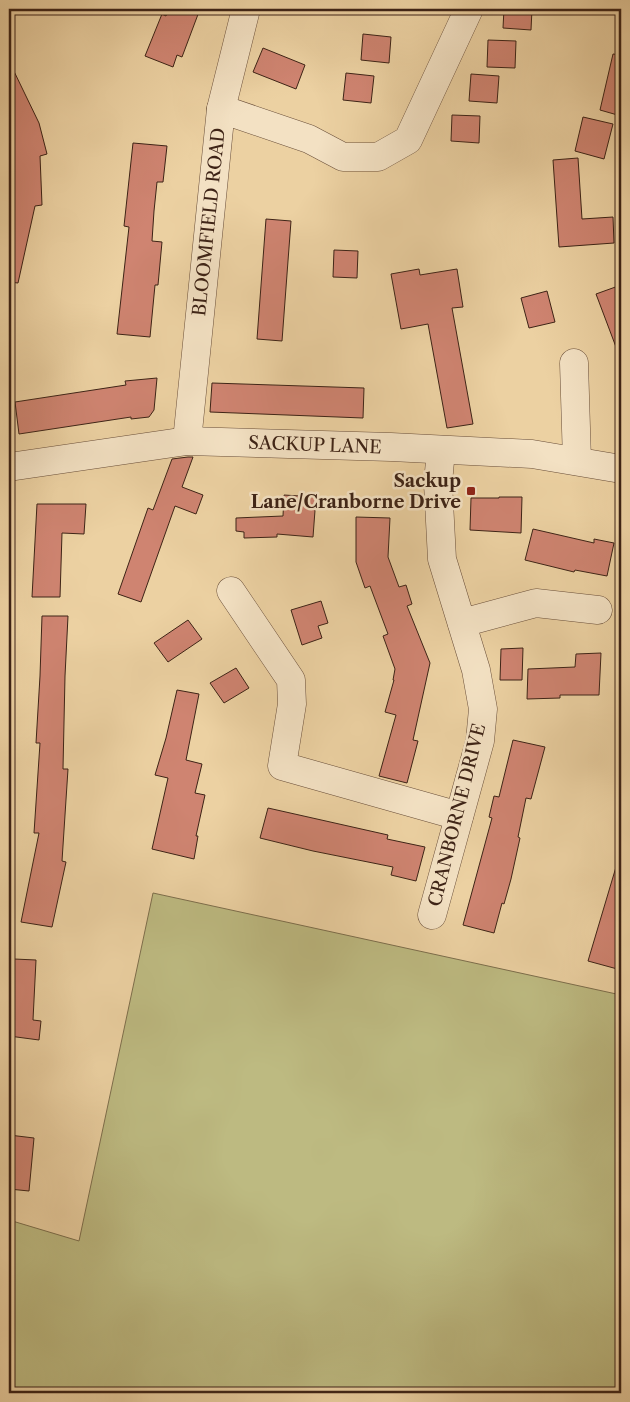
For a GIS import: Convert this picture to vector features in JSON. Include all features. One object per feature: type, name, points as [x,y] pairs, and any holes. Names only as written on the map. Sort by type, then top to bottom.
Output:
[{"type":"street","points":[[221,109],[246,9]]},
{"type":"street","name":"BLOOMFIELD ROAD","points":[[187,441],[221,109],[309,139],[343,157],[378,157],[408,140],[469,9]]},
{"type":"street","points":[[574,363],[577,461]]},
{"type":"street","name":"SACKUP LANE","points":[[9,467],[187,441],[532,454],[621,470]]},
{"type":"street","name":"CRANBORNE DRIVE","points":[[432,916],[480,741],[483,709],[476,670],[442,558],[438,483],[440,450]]},
{"type":"street","points":[[231,592],[291,680],[292,704],[282,766],[460,816]]},
{"type":"street","points":[[462,623],[536,603],[598,610]]},
{"type":"shaded area","points":[[153,893],[621,995],[621,1393],[9,1393],[9,1220],[79,1241]]},
{"type":"building","points":[[169,9],[200,9],[182,57],[177,55],[173,67],[145,56],[162,14],[166,16]]},
{"type":"building","points":[[504,9],[532,9],[531,30],[503,28]]},
{"type":"building","points":[[363,34],[391,37],[389,63],[361,60]]},
{"type":"building","points":[[488,40],[516,41],[515,68],[487,67]]},
{"type":"building","points":[[263,48],[305,65],[296,89],[253,72]]},
{"type":"building","points":[[613,54],[621,55],[621,116],[600,110]]},
{"type":"building","points":[[9,61],[39,123],[47,154],[40,156],[42,205],[35,206],[18,283],[9,282]]},
{"type":"building","points":[[346,73],[374,76],[371,103],[343,100]]},
{"type":"building","points":[[471,74],[499,76],[497,103],[469,101]]},
{"type":"building","points":[[452,115],[480,116],[479,143],[451,141]]},
{"type":"building","points":[[583,117],[613,124],[604,159],[575,151]]},
{"type":"building","points":[[133,143],[167,146],[163,182],[157,182],[154,211],[152,241],[162,242],[158,285],[155,285],[150,337],[117,334],[129,227],[124,226]]},
{"type":"building","points":[[578,158],[582,219],[613,217],[614,243],[559,247],[553,160]]},
{"type":"building","points":[[266,219],[291,221],[282,341],[257,339]]},
{"type":"building","points":[[334,250],[358,251],[357,278],[333,277]]},
{"type":"building","points":[[419,269],[420,275],[457,269],[463,307],[452,308],[473,424],[447,428],[428,324],[401,329],[391,274]]},
{"type":"building","points":[[621,285],[621,354],[619,355],[596,294]]},
{"type":"building","points":[[547,291],[555,322],[529,328],[521,298]]},
{"type":"building","points":[[157,378],[154,410],[149,417],[131,419],[131,417],[19,434],[15,402],[126,385],[125,381]]},
{"type":"building","points":[[212,383],[364,388],[363,418],[210,412]]},
{"type":"building","points":[[193,457],[182,487],[203,495],[196,514],[175,506],[141,602],[118,594],[148,508],[153,510],[172,459]]},
{"type":"building","points":[[284,495],[316,497],[313,537],[277,534],[277,537],[244,538],[244,532],[236,531],[236,518],[283,516]]},
{"type":"building","points":[[522,497],[521,533],[470,530],[471,498]]},
{"type":"building","points":[[37,504],[86,504],[84,534],[62,533],[60,597],[32,597]]},
{"type":"building","points":[[356,517],[390,518],[388,557],[399,587],[406,585],[412,604],[407,606],[430,663],[413,740],[418,741],[407,783],[379,776],[396,715],[385,712],[394,680],[395,669],[383,636],[388,634],[370,586],[365,588],[356,562]]},
{"type":"building","points":[[533,529],[594,543],[594,539],[614,543],[607,576],[575,570],[574,572],[525,560]]},
{"type":"building","points":[[321,601],[328,623],[318,626],[322,638],[302,645],[291,610]]},
{"type":"building","points":[[42,616],[68,616],[63,769],[68,769],[62,861],[66,862],[52,927],[21,922],[39,833],[34,833],[40,743],[36,743]]},
{"type":"building","points":[[188,620],[202,639],[168,662],[154,643]]},
{"type":"building","points":[[523,648],[522,680],[500,680],[501,649]]},
{"type":"building","points":[[601,653],[599,695],[560,695],[560,698],[527,699],[528,669],[575,667],[576,654]]},
{"type":"building","points":[[236,668],[249,688],[224,703],[210,683]]},
{"type":"building","points":[[177,690],[199,694],[186,760],[202,764],[195,793],[205,795],[196,836],[198,836],[194,859],[152,849],[168,778],[155,775]]},
{"type":"building","points":[[513,740],[545,747],[531,799],[526,798],[511,879],[494,933],[463,925],[492,818],[489,817],[494,796],[499,797]]},
{"type":"building","points":[[268,808],[388,835],[387,839],[425,847],[416,881],[391,875],[393,867],[260,838]]},
{"type":"building","points":[[616,867],[621,867],[621,970],[588,961]]},
{"type":"building","points":[[14,959],[36,960],[33,1020],[41,1021],[39,1040],[9,1036]]},
{"type":"building","points":[[9,1135],[34,1138],[29,1191],[9,1189]]},
{"type":"place","name":"Sackup Lane/Cranborne Drive","points":[[471,491]]}]
